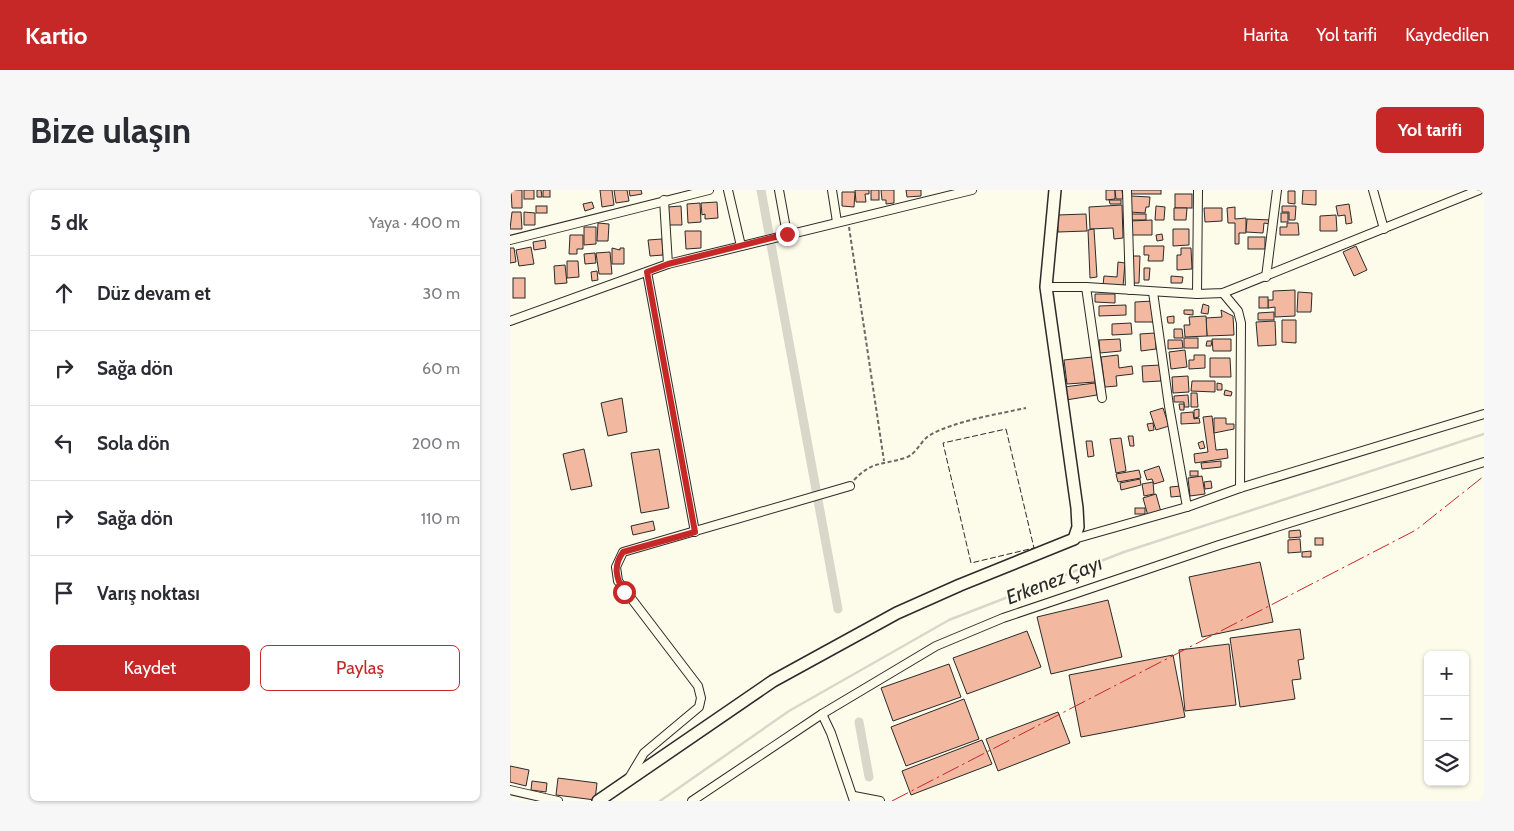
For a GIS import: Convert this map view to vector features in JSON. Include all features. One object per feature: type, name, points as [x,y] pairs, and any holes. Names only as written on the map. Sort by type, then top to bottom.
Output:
[{"type":"street","points":[[510,240],[709,190]]},
{"type":"street","points":[[728,190],[741,246]]},
{"type":"street","points":[[779,190],[785,235]]},
{"type":"street","points":[[832,190],[837,222]]},
{"type":"street","points":[[510,321],[668,264],[972,190]]},
{"type":"street","points":[[1055,190],[1046,287],[1077,508],[1078,527],[1074,539]]},
{"type":"street","points":[[1127,190],[1130,290]]},
{"type":"street","points":[[1196,294],[1198,190]]},
{"type":"street","points":[[1266,277],[1277,190]]},
{"type":"street","points":[[1373,190],[1384,229]]},
{"type":"street","points":[[1046,287],[1086,287],[1196,294],[1223,293],[1479,190]]},
{"type":"street","points":[[664,200],[668,264]]},
{"type":"street","points":[[647,272],[695,532]]},
{"type":"street","points":[[1086,287],[1102,398]]},
{"type":"street","points":[[1153,292],[1186,507]]},
{"type":"street","points":[[1223,293],[1238,311],[1241,323],[1240,488]]},
{"type":"street","points":[[598,801],[773,681],[897,613],[960,585],[1074,539],[1186,507],[1240,488],[1484,414]]},
{"type":"street","points":[[692,801],[822,714],[936,646],[1003,618],[1219,546],[1484,462]]},
{"type":"street","points":[[627,780],[644,753],[684,721],[698,707],[701,698],[698,686],[624,592],[618,581],[616,567],[618,559],[623,552],[850,486]]},
{"type":"street","points":[[822,714],[831,733],[854,799],[880,801]]},
{"type":"street","points":[[510,790],[558,801]]},
{"type":"path","points":[[848,220],[884,461]]},
{"type":"path","points":[[850,486],[862,472],[884,461],[906,458],[918,450],[929,436],[970,421],[1026,408]]},
{"type":"building","points":[[511,190],[522,190],[522,208],[512,208]]},
{"type":"building","points":[[524,190],[534,190],[534,199],[524,199]]},
{"type":"building","points":[[537,190],[541,190],[542,197],[537,197]]},
{"type":"building","points":[[543,190],[550,190],[550,197],[543,197]]},
{"type":"building","points":[[600,190],[612,190],[614,205],[602,207]]},
{"type":"building","points":[[614,190],[627,190],[629,201],[616,203]]},
{"type":"building","points":[[629,190],[641,190],[642,194],[630,196]]},
{"type":"building","points":[[855,190],[869,190],[869,194],[865,194],[866,202],[856,202]]},
{"type":"building","points":[[871,190],[879,190],[879,200],[871,200]]},
{"type":"building","points":[[881,190],[894,190],[894,203],[886,204],[886,200],[882,200]]},
{"type":"building","points":[[906,190],[921,190],[921,196],[907,197]]},
{"type":"building","points":[[1106,190],[1115,190],[1115,199],[1106,200]]},
{"type":"building","points":[[1115,190],[1122,190],[1123,199],[1116,199]]},
{"type":"building","points":[[1130,190],[1161,190],[1161,194],[1130,194]]},
{"type":"building","points":[[1303,190],[1316,190],[1316,205],[1302,204]]},
{"type":"building","points":[[1288,191],[1295,191],[1295,204],[1288,203]]},
{"type":"building","points":[[842,192],[855,192],[854,207],[842,206]]},
{"type":"building","points":[[1175,194],[1192,194],[1192,208],[1175,208]]},
{"type":"building","points":[[1131,196],[1150,197],[1149,207],[1146,207],[1145,213],[1130,212]]},
{"type":"building","points":[[1109,200],[1121,200],[1121,204],[1110,204]]},
{"type":"building","points":[[592,202],[594,208],[585,211],[583,204]]},
{"type":"building","points":[[717,202],[718,218],[705,219],[705,214],[702,215],[701,203]]},
{"type":"building","points":[[700,203],[701,222],[688,223],[687,204]]},
{"type":"building","points":[[1349,204],[1352,223],[1346,224],[1345,215],[1338,216],[1336,206]]},
{"type":"building","points":[[1122,205],[1123,238],[1114,239],[1113,228],[1090,229],[1089,207]]},
{"type":"building","points":[[536,206],[547,206],[547,213],[536,213]]},
{"type":"building","points":[[681,206],[682,225],[669,225],[668,207]]},
{"type":"building","points":[[1156,206],[1165,207],[1164,220],[1155,220]]},
{"type":"building","points":[[1282,206],[1296,206],[1295,220],[1289,220],[1289,212],[1282,212]]},
{"type":"building","points":[[1235,207],[1235,219],[1246,218],[1246,233],[1239,233],[1239,244],[1235,244],[1235,223],[1228,223],[1227,208]]},
{"type":"building","points":[[1174,208],[1187,208],[1186,220],[1174,220]]},
{"type":"building","points":[[1204,208],[1222,208],[1222,221],[1205,222]]},
{"type":"building","points":[[512,212],[521,212],[522,229],[510,229]]},
{"type":"building","points":[[524,212],[535,213],[535,225],[524,225]]},
{"type":"building","points":[[1281,213],[1288,213],[1288,222],[1281,222]]},
{"type":"building","points":[[1086,214],[1087,231],[1058,232],[1057,215]]},
{"type":"building","points":[[1130,214],[1146,214],[1146,220],[1130,220]]},
{"type":"building","points":[[1336,215],[1337,231],[1320,231],[1320,216]]},
{"type":"building","points":[[1247,219],[1271,220],[1270,224],[1264,223],[1263,233],[1246,232]]},
{"type":"building","points":[[1152,220],[1152,235],[1131,235],[1130,221]]},
{"type":"building","points":[[598,223],[609,224],[608,241],[597,241]]},
{"type":"building","points":[[1287,223],[1298,223],[1299,235],[1280,235],[1280,227],[1287,227]]},
{"type":"building","points":[[584,227],[596,227],[596,244],[584,245]]},
{"type":"building","points":[[1094,229],[1097,277],[1090,278],[1088,230]]},
{"type":"building","points":[[1173,229],[1189,229],[1189,245],[1173,246]]},
{"type":"building","points":[[685,231],[701,231],[701,248],[686,249]]},
{"type":"building","points":[[1162,234],[1163,240],[1157,241],[1156,235]]},
{"type":"building","points":[[570,235],[583,235],[583,249],[577,249],[577,254],[569,254]]},
{"type":"building","points":[[1248,237],[1265,237],[1265,249],[1248,249]]},
{"type":"building","points":[[662,239],[663,255],[650,256],[648,240]]},
{"type":"building","points":[[545,240],[546,248],[534,250],[533,242]]},
{"type":"building","points":[[1144,246],[1164,246],[1163,261],[1148,261],[1149,255],[1144,255]]},
{"type":"building","points":[[1356,246],[1367,270],[1354,276],[1343,252]]},
{"type":"building","points":[[531,247],[534,264],[519,266],[516,250]]},
{"type":"building","points":[[510,248],[514,248],[516,262],[510,263]]},
{"type":"building","points":[[612,248],[620,250],[620,248],[624,248],[624,264],[612,264]]},
{"type":"building","points":[[1181,248],[1191,248],[1192,269],[1177,270],[1177,255],[1181,255]]},
{"type":"building","points":[[610,252],[612,274],[599,274],[596,253]]},
{"type":"building","points":[[595,253],[596,263],[585,264],[584,254]]},
{"type":"building","points":[[1133,256],[1140,256],[1139,283],[1132,283]]},
{"type":"building","points":[[567,261],[578,261],[579,277],[567,278]]},
{"type":"building","points":[[1118,262],[1125,263],[1123,286],[1103,285],[1104,276],[1117,277]]},
{"type":"building","points":[[565,265],[567,283],[555,284],[554,266]]},
{"type":"building","points":[[1144,268],[1150,268],[1149,280],[1144,280]]},
{"type":"building","points":[[597,271],[598,280],[592,281],[591,272]]},
{"type":"building","points":[[1171,276],[1183,277],[1182,283],[1171,283]]},
{"type":"building","points":[[513,278],[525,278],[525,298],[513,298]]},
{"type":"building","points":[[1295,290],[1295,316],[1275,317],[1275,307],[1268,308],[1268,300],[1273,300],[1273,291]]},
{"type":"building","points":[[1298,292],[1312,293],[1311,312],[1297,312]]},
{"type":"building","points":[[1095,294],[1115,294],[1115,303],[1095,302]]},
{"type":"building","points":[[1259,297],[1268,297],[1268,308],[1259,308]]},
{"type":"building","points":[[1153,301],[1154,322],[1135,322],[1135,302]]},
{"type":"building","points":[[1203,304],[1209,306],[1208,314],[1201,313]]},
{"type":"building","points":[[1126,305],[1126,315],[1099,316],[1099,306]]},
{"type":"building","points":[[1184,310],[1193,310],[1193,315],[1184,314]]},
{"type":"building","points":[[1221,310],[1233,316],[1234,335],[1207,336],[1206,318],[1222,317]]},
{"type":"building","points":[[1274,312],[1274,320],[1258,320],[1258,313]]},
{"type":"building","points":[[1174,316],[1174,323],[1168,323],[1167,317]]},
{"type":"building","points":[[1206,316],[1207,336],[1185,337],[1184,325],[1190,325],[1189,317]]},
{"type":"building","points":[[1282,320],[1296,320],[1296,343],[1282,342]]},
{"type":"building","points":[[1275,321],[1276,345],[1258,346],[1256,322]]},
{"type":"building","points":[[1131,323],[1132,334],[1112,335],[1112,324]]},
{"type":"building","points":[[1174,329],[1182,329],[1183,338],[1174,338]]},
{"type":"building","points":[[1155,333],[1156,349],[1141,351],[1140,334]]},
{"type":"building","points":[[1184,338],[1198,338],[1198,348],[1184,348]]},
{"type":"building","points":[[1120,339],[1121,351],[1100,353],[1099,340]]},
{"type":"building","points":[[1212,339],[1231,339],[1231,351],[1213,351]]},
{"type":"building","points":[[1168,340],[1182,340],[1183,348],[1168,349]]},
{"type":"building","points":[[1207,341],[1212,341],[1211,346],[1206,346]]},
{"type":"building","points":[[1185,350],[1187,367],[1171,369],[1169,352]]},
{"type":"building","points":[[1118,355],[1119,368],[1132,366],[1133,374],[1116,376],[1117,386],[1105,387],[1101,357]]},
{"type":"building","points":[[1194,355],[1205,355],[1205,368],[1189,369],[1189,360],[1194,360]]},
{"type":"building","points":[[1092,357],[1095,382],[1067,384],[1064,360]]},
{"type":"building","points":[[1210,358],[1230,358],[1231,377],[1210,377]]},
{"type":"building","points":[[1161,365],[1161,381],[1143,382],[1142,366]]},
{"type":"building","points":[[1188,376],[1189,392],[1173,393],[1172,377]]},
{"type":"building","points":[[1192,381],[1215,381],[1215,392],[1191,391]]},
{"type":"building","points":[[1095,383],[1097,395],[1066,400],[1064,387]]},
{"type":"building","points":[[1217,383],[1222,384],[1222,390],[1217,390]]},
{"type":"building","points":[[1225,390],[1232,392],[1231,396],[1224,395]]},
{"type":"building","points":[[1191,393],[1197,393],[1198,407],[1191,407]]},
{"type":"building","points":[[1188,395],[1189,407],[1184,407],[1184,402],[1174,402],[1174,396]]},
{"type":"building","points":[[622,398],[627,432],[608,436],[601,403]]},
{"type":"building","points":[[1179,404],[1184,404],[1184,410],[1180,410]]},
{"type":"building","points":[[1163,408],[1169,426],[1156,430],[1150,412]]},
{"type":"building","points":[[1199,409],[1199,417],[1194,418],[1194,410]]},
{"type":"building","points":[[1193,412],[1194,419],[1199,418],[1200,423],[1181,424],[1181,413]]},
{"type":"building","points":[[1212,416],[1216,450],[1227,449],[1228,458],[1195,463],[1194,454],[1208,452],[1203,417]]},
{"type":"building","points":[[1214,418],[1226,418],[1226,424],[1234,424],[1234,429],[1214,433]]},
{"type":"building","points":[[1153,423],[1154,430],[1149,431],[1147,424]]},
{"type":"building","points":[[1128,436],[1133,436],[1134,446],[1130,446]]},
{"type":"building","points":[[1121,438],[1126,471],[1116,473],[1110,439]]},
{"type":"building","points":[[1086,441],[1092,441],[1094,456],[1088,457]]},
{"type":"building","points":[[1203,441],[1205,448],[1200,449],[1198,443]]},
{"type":"building","points":[[584,449],[592,486],[571,490],[563,454]]},
{"type":"building","points":[[659,449],[669,508],[641,513],[631,453]]},
{"type":"building","points":[[1221,461],[1221,467],[1202,469],[1201,463]]},
{"type":"building","points":[[1159,466],[1164,481],[1154,484],[1152,479],[1147,480],[1144,471]]},
{"type":"building","points":[[1139,470],[1141,478],[1118,482],[1116,474]]},
{"type":"building","points":[[1190,471],[1198,471],[1198,476],[1190,476]]},
{"type":"building","points":[[1202,476],[1205,494],[1190,496],[1188,478]]},
{"type":"building","points":[[1140,479],[1141,485],[1121,490],[1120,483]]},
{"type":"building","points":[[1211,481],[1212,488],[1205,489],[1204,482]]},
{"type":"building","points":[[1153,482],[1154,494],[1144,496],[1142,484]]},
{"type":"building","points":[[1181,486],[1182,496],[1171,497],[1170,487]]},
{"type":"building","points":[[1156,494],[1161,512],[1148,516],[1143,498]]},
{"type":"building","points":[[1135,508],[1145,508],[1145,514],[1135,514]]},
{"type":"building","points":[[653,521],[655,530],[633,535],[631,526]]},
{"type":"building","points":[[1300,530],[1301,537],[1289,538],[1289,531]]},
{"type":"building","points":[[1315,538],[1323,538],[1323,545],[1315,545]]},
{"type":"building","points":[[1300,539],[1301,552],[1288,553],[1288,540]]},
{"type":"building","points":[[1311,551],[1311,557],[1302,557],[1302,552]]},
{"type":"building","points":[[1260,562],[1273,622],[1202,637],[1189,577]]},
{"type":"building","points":[[1108,600],[1122,657],[1051,674],[1037,617]]},
{"type":"building","points":[[1300,629],[1304,659],[1298,660],[1301,679],[1292,680],[1295,699],[1240,707],[1230,638]]},
{"type":"building","points":[[1027,631],[1041,667],[967,694],[953,658]]},
{"type":"building","points":[[1229,644],[1236,705],[1185,711],[1179,650]]},
{"type":"building","points":[[1173,655],[1185,717],[1081,737],[1069,675]]},
{"type":"building","points":[[949,664],[961,697],[893,721],[881,688]]},
{"type":"building","points":[[964,699],[979,739],[906,766],[891,727]]},
{"type":"building","points":[[1058,712],[1070,743],[998,771],[986,739]]},
{"type":"building","points":[[982,740],[992,764],[911,795],[902,771]]},
{"type":"building","points":[[510,766],[529,770],[526,786],[510,782]]},
{"type":"building","points":[[558,778],[597,783],[595,800],[556,795]]},
{"type":"building","points":[[532,781],[547,783],[546,792],[531,790]]},
{"type":"waterway","points":[[761,190],[838,609]]},
{"type":"waterway","name":"Erkenez Çayı","points":[[660,801],[789,711],[949,620],[1124,552],[1484,434]]},
{"type":"waterway","points":[[859,722],[869,777]]},
{"type":"fence","points":[[1006,429],[1034,548],[971,563],[943,443],[1006,429]]},
{"type":"power","points":[[892,801],[1416,530],[1484,476]]},
{"type":"route","points":[[624,592],[618,581],[616,567],[618,559],[623,552],[695,532],[647,272],[668,264],[787,234]]}]
